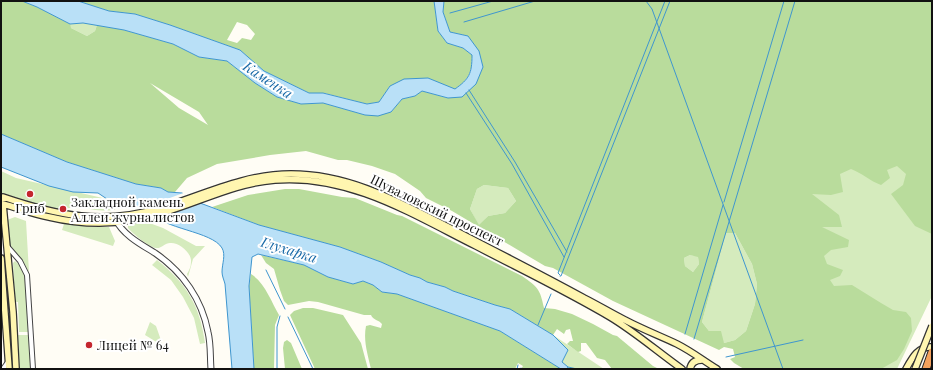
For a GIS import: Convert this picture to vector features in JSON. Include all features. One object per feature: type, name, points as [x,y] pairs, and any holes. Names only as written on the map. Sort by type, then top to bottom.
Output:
[{"type":"highway","points":[[926,369],[932,352]]},
{"type":"main road","name":"Шуваловский проспект","points":[[129,218],[204,192],[245,180],[284,174],[339,179],[389,197],[476,241],[624,320],[678,345],[716,369]]},
{"type":"main road","name":"Шуваловский проспект","points":[[2,200],[40,215],[66,221],[91,223],[162,213],[246,184],[284,179],[299,179],[346,186],[392,204],[610,317],[644,340],[682,369]]},
{"type":"main road","points":[[2,200],[13,312],[16,369]]},
{"type":"main road","points":[[1,258],[9,369]]},
{"type":"main road","points":[[915,369],[932,326]]},
{"type":"main road","points":[[906,369],[916,353],[922,349],[932,347]]},
{"type":"main road","points":[[690,369],[694,362],[702,360]]},
{"type":"street","points":[[128,233],[127,226],[129,218]]},
{"type":"street","points":[[116,220],[128,233],[169,264],[184,279],[202,308],[209,334],[211,369]]},
{"type":"street","points":[[6,244],[20,261],[27,275],[33,369]]},
{"type":"street","points":[[1,277],[3,285]]},
{"type":"street","points":[[3,369],[8,362]]},
{"type":"green space","points":[[1,1],[22,1],[70,24],[83,23],[97,25],[95,31],[87,36],[71,28]]},
{"type":"green space","points":[[1,1],[22,1],[37,7],[70,24],[71,28],[87,36],[95,31],[97,25],[124,30],[173,44],[199,57],[227,61],[255,83],[277,97],[301,104],[323,103],[365,115],[391,112],[402,99],[415,96],[422,91],[448,98],[483,67],[468,36],[450,32],[443,12],[444,1],[932,1],[932,234],[915,226],[891,194],[903,185],[906,174],[897,166],[887,170],[890,178],[881,185],[851,169],[840,174],[843,192],[831,195],[812,194],[839,215],[842,227],[822,227],[849,240],[848,247],[831,250],[824,256],[827,264],[843,270],[840,276],[830,280],[834,286],[852,285],[893,310],[906,312],[911,318],[912,331],[904,349],[897,360],[881,369],[744,369],[730,359],[735,357],[733,349],[724,347],[719,350],[613,301],[553,268],[545,266],[452,211],[426,198],[420,191],[395,174],[372,166],[347,160],[338,160],[306,151],[270,155],[217,164],[187,178],[175,192],[168,192],[161,188],[136,184],[67,162],[1,134]],"holes":[[[150,83],[199,112],[208,125],[179,108]],[[484,185],[508,188],[516,201],[505,213],[488,216],[479,225],[470,209],[477,189]],[[726,233],[735,233],[752,264],[757,284],[755,304],[746,331],[735,340],[724,343],[721,331],[709,331],[702,322]],[[690,255],[698,257],[699,264],[693,272],[685,266],[684,258]]]},
{"type":"green space","points":[[78,1],[434,1],[438,31],[447,43],[463,48],[472,55],[471,67],[467,79],[455,90],[428,78],[390,86],[379,102],[367,104],[324,93],[309,93],[264,71],[240,50],[135,14],[109,11]],"holes":[[[237,22],[247,25],[255,34],[251,40],[242,38],[237,43],[227,40]]]},
{"type":"green space","points":[[902,158],[932,215],[932,296],[897,369],[774,369],[834,324],[776,176]]},
{"type":"green space","points":[[1,171],[16,178],[107,199],[117,199],[127,204],[119,204],[118,208],[104,211],[73,208],[60,212],[1,193]]},
{"type":"green space","points":[[484,185],[508,188],[516,201],[505,213],[488,216],[479,226],[470,209],[477,189]]},
{"type":"green space","points":[[285,189],[299,189],[355,198],[402,216],[522,276],[538,289],[544,308],[555,309],[572,314],[617,336],[653,366],[659,369],[612,369],[605,360],[597,358],[586,343],[581,343],[581,351],[578,352],[567,344],[570,341],[573,341],[570,329],[566,330],[564,334],[557,329],[553,335],[510,309],[427,282],[381,262],[340,247],[259,225],[212,207],[248,195]]},
{"type":"green space","points":[[15,217],[26,221],[29,272],[24,263],[9,245],[7,220]]},
{"type":"green space","points":[[144,221],[163,228],[196,246],[205,246],[193,259],[188,277],[187,274],[191,265],[191,259],[181,246],[174,243],[168,243],[158,248],[153,247],[141,240],[128,228],[131,223]]},
{"type":"green space","points":[[64,224],[109,227],[115,241],[113,246],[62,230]]},
{"type":"green space","points":[[726,233],[735,233],[752,264],[757,284],[755,304],[746,331],[735,340],[724,343],[709,331],[702,322]]},
{"type":"green space","points":[[261,255],[304,265],[328,277],[353,284],[363,281],[373,285],[382,292],[397,294],[500,331],[561,369],[521,369],[523,366],[518,363],[515,369],[371,369],[365,343],[366,326],[370,325],[381,328],[382,324],[371,315],[364,315],[318,302],[309,301],[288,305],[284,301],[274,269],[266,263]]},
{"type":"green space","points":[[690,255],[698,256],[699,264],[693,272],[685,266],[684,258]]},
{"type":"green space","points":[[157,260],[176,277],[190,296],[203,329],[205,343],[200,344],[194,318],[183,297],[171,280],[152,265]]},
{"type":"green space","points":[[15,261],[21,266],[25,275],[29,332],[19,332],[18,302],[15,302],[13,263]]},
{"type":"green space","points":[[251,274],[264,287],[279,315],[275,325],[274,369],[254,369],[249,286]]},
{"type":"green space","points":[[303,308],[313,308],[343,315],[361,343],[368,369],[315,369],[290,315],[294,311]]},
{"type":"green space","points":[[150,322],[156,326],[163,346],[145,335]]},
{"type":"green space","points":[[17,335],[29,335],[31,369],[19,369]]},
{"type":"green space","points":[[553,335],[604,369],[567,369],[568,367],[562,362],[568,350]]},
{"type":"green space","points":[[287,340],[291,343],[302,369],[285,369],[283,348],[284,342]]},
{"type":"water","name":"Каменка","points":[[22,1],[78,1],[109,11],[135,14],[240,50],[264,71],[309,93],[323,93],[367,104],[379,102],[390,86],[404,79],[428,78],[455,89],[467,79],[471,67],[472,55],[463,48],[447,43],[438,31],[434,1],[444,1],[443,12],[450,32],[468,36],[479,51],[483,67],[476,84],[462,97],[448,98],[422,91],[415,96],[402,99],[391,112],[378,116],[365,115],[323,103],[301,104],[277,97],[255,83],[227,61],[199,57],[173,44],[124,30],[83,23],[70,24]]},
{"type":"water","name":"Глухарка","points":[[1,134],[67,162],[136,184],[161,188],[168,192],[182,193],[200,203],[259,225],[340,247],[381,262],[427,282],[510,309],[553,335],[568,350],[562,362],[568,367],[567,369],[561,369],[500,331],[397,294],[382,292],[373,285],[363,281],[353,284],[328,277],[304,265],[258,254],[252,257],[249,286],[254,369],[232,369],[225,284],[222,274],[224,254],[222,248],[217,242],[165,222],[157,218],[151,212],[136,209],[118,199],[107,199],[98,193],[73,192],[49,186],[1,167]]},
{"type":"pier","points":[[186,192],[203,202],[154,219],[146,212],[136,211],[131,208],[159,202]]},
{"type":"waterway","points":[[450,13],[493,1]]},
{"type":"waterway","points":[[464,22],[535,1]]},
{"type":"waterway","points":[[646,1],[652,9],[783,369]]},
{"type":"waterway","points":[[560,275],[558,273],[665,1]]},
{"type":"waterway","points":[[560,276],[670,1]]},
{"type":"waterway","points":[[724,202],[784,1]]},
{"type":"waterway","points":[[694,339],[795,1]]},
{"type":"waterway","points":[[469,90],[515,162],[567,252]]},
{"type":"waterway","points":[[466,93],[512,164],[564,257]]},
{"type":"waterway","points":[[685,334],[723,205]]},
{"type":"waterway","points":[[266,270],[285,309]]},
{"type":"waterway","points":[[538,325],[551,294]]},
{"type":"waterway","points":[[277,369],[277,327],[280,316]]},
{"type":"waterway","points":[[288,317],[313,369]]},
{"type":"waterway","points":[[726,357],[803,340]]},
{"type":"waterway","points":[[517,369],[518,365]]},
{"type":"waterway","points":[[568,367],[577,369]]},
{"type":"place","name":"Гриб","points":[[30,194]]},
{"type":"place","name":"Закладной камень Аллеи журналистов","points":[[63,209]]},
{"type":"place","name":"Лицей № 64","points":[[89,345]]}]
